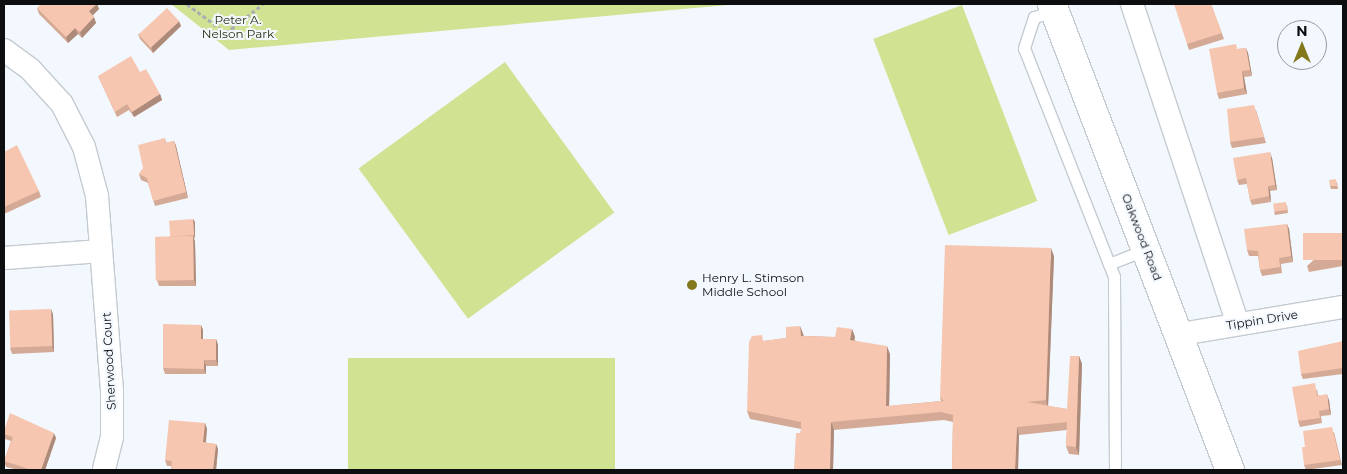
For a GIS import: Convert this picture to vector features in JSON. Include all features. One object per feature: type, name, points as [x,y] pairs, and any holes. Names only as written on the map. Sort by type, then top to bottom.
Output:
[{"type":"main road","name":"Oakwood Road","points":[[1053,7],[1181,334],[1230,470]]},
{"type":"street","points":[[1132,4],[1238,324]]},
{"type":"street","name":"Sherwood Court","points":[[4,50],[30,69],[62,104],[84,147],[97,196],[112,392],[112,437],[104,470]]},
{"type":"street","points":[[4,258],[101,251]]},
{"type":"street","name":"Tippin Drive","points":[[1181,334],[1343,307]]},
{"type":"lane","points":[[1053,7],[1034,17],[1024,48],[1114,276],[1115,470]]},
{"type":"lane","points":[[1109,264],[1147,249]]},
{"type":"path","points":[[187,4],[226,33],[263,4]]},
{"type":"green space","name":"Peter A. Nelson Park","points":[[171,4],[739,4],[229,50]]},
{"type":"green space","points":[[962,5],[1037,201],[949,235],[873,39]]},
{"type":"green space","points":[[505,62],[614,212],[468,319],[359,168]]},
{"type":"green space","points":[[348,358],[615,358],[615,470],[348,470]]},
{"type":"building","points":[[41,4],[97,4],[89,11],[94,17],[80,32],[75,28],[66,37],[37,8]]},
{"type":"building","points":[[1174,4],[1211,4],[1222,33],[1187,44]]},
{"type":"building","points":[[167,8],[179,21],[151,48],[138,35]]},
{"type":"building","points":[[1236,44],[1237,49],[1246,48],[1250,70],[1242,71],[1244,88],[1217,93],[1209,49]]},
{"type":"building","points":[[131,56],[140,72],[146,69],[160,94],[132,112],[127,104],[115,112],[98,76]]},
{"type":"building","points":[[1254,105],[1264,137],[1230,142],[1227,109]]},
{"type":"building","points":[[165,138],[165,143],[174,141],[186,192],[153,201],[147,178],[139,174],[143,168],[138,145]]},
{"type":"building","points":[[17,145],[39,191],[4,207],[4,152]]},
{"type":"building","points":[[1270,152],[1275,185],[1268,186],[1269,196],[1250,200],[1246,178],[1237,180],[1233,158]]},
{"type":"building","points":[[1336,179],[1337,186],[1330,186],[1329,180]]},
{"type":"building","points":[[1286,202],[1287,210],[1274,212],[1273,204]]},
{"type":"building","points":[[193,219],[194,235],[170,237],[169,221]]},
{"type":"building","points":[[1287,224],[1291,256],[1279,258],[1280,267],[1260,270],[1258,251],[1247,250],[1244,229]]},
{"type":"building","points":[[1303,233],[1343,233],[1343,260],[1303,260]]},
{"type":"building","points":[[193,236],[194,280],[156,281],[155,237]]},
{"type":"building","points":[[945,245],[1051,248],[1046,400],[1027,402],[1067,409],[1070,356],[1079,356],[1076,447],[1066,446],[1067,422],[1017,427],[1015,470],[952,470],[953,415],[941,412],[831,422],[830,470],[794,470],[796,433],[801,433],[801,422],[747,411],[749,342],[752,336],[762,335],[763,341],[786,338],[786,327],[800,326],[801,336],[835,337],[837,327],[852,329],[850,340],[887,346],[886,406],[944,401],[940,397]]},
{"type":"building","points":[[51,309],[52,346],[10,347],[9,310]]},
{"type":"building","points":[[163,324],[201,325],[201,339],[216,339],[216,360],[204,360],[204,369],[163,368]]},
{"type":"building","points":[[1343,341],[1343,368],[1301,374],[1298,351]]},
{"type":"building","points":[[1315,383],[1317,396],[1327,394],[1329,409],[1319,411],[1320,418],[1298,421],[1292,387]]},
{"type":"building","points":[[10,413],[54,433],[41,470],[32,470],[4,461],[13,437],[4,434]]},
{"type":"building","points":[[169,420],[205,423],[203,442],[216,444],[213,470],[171,469],[172,461],[165,460]]},
{"type":"building","points":[[1332,427],[1340,460],[1304,465],[1302,447],[1305,447],[1303,431]]},
{"type":"place","name":"Henry L. Stimson Middle School","points":[[692,285]]}]
